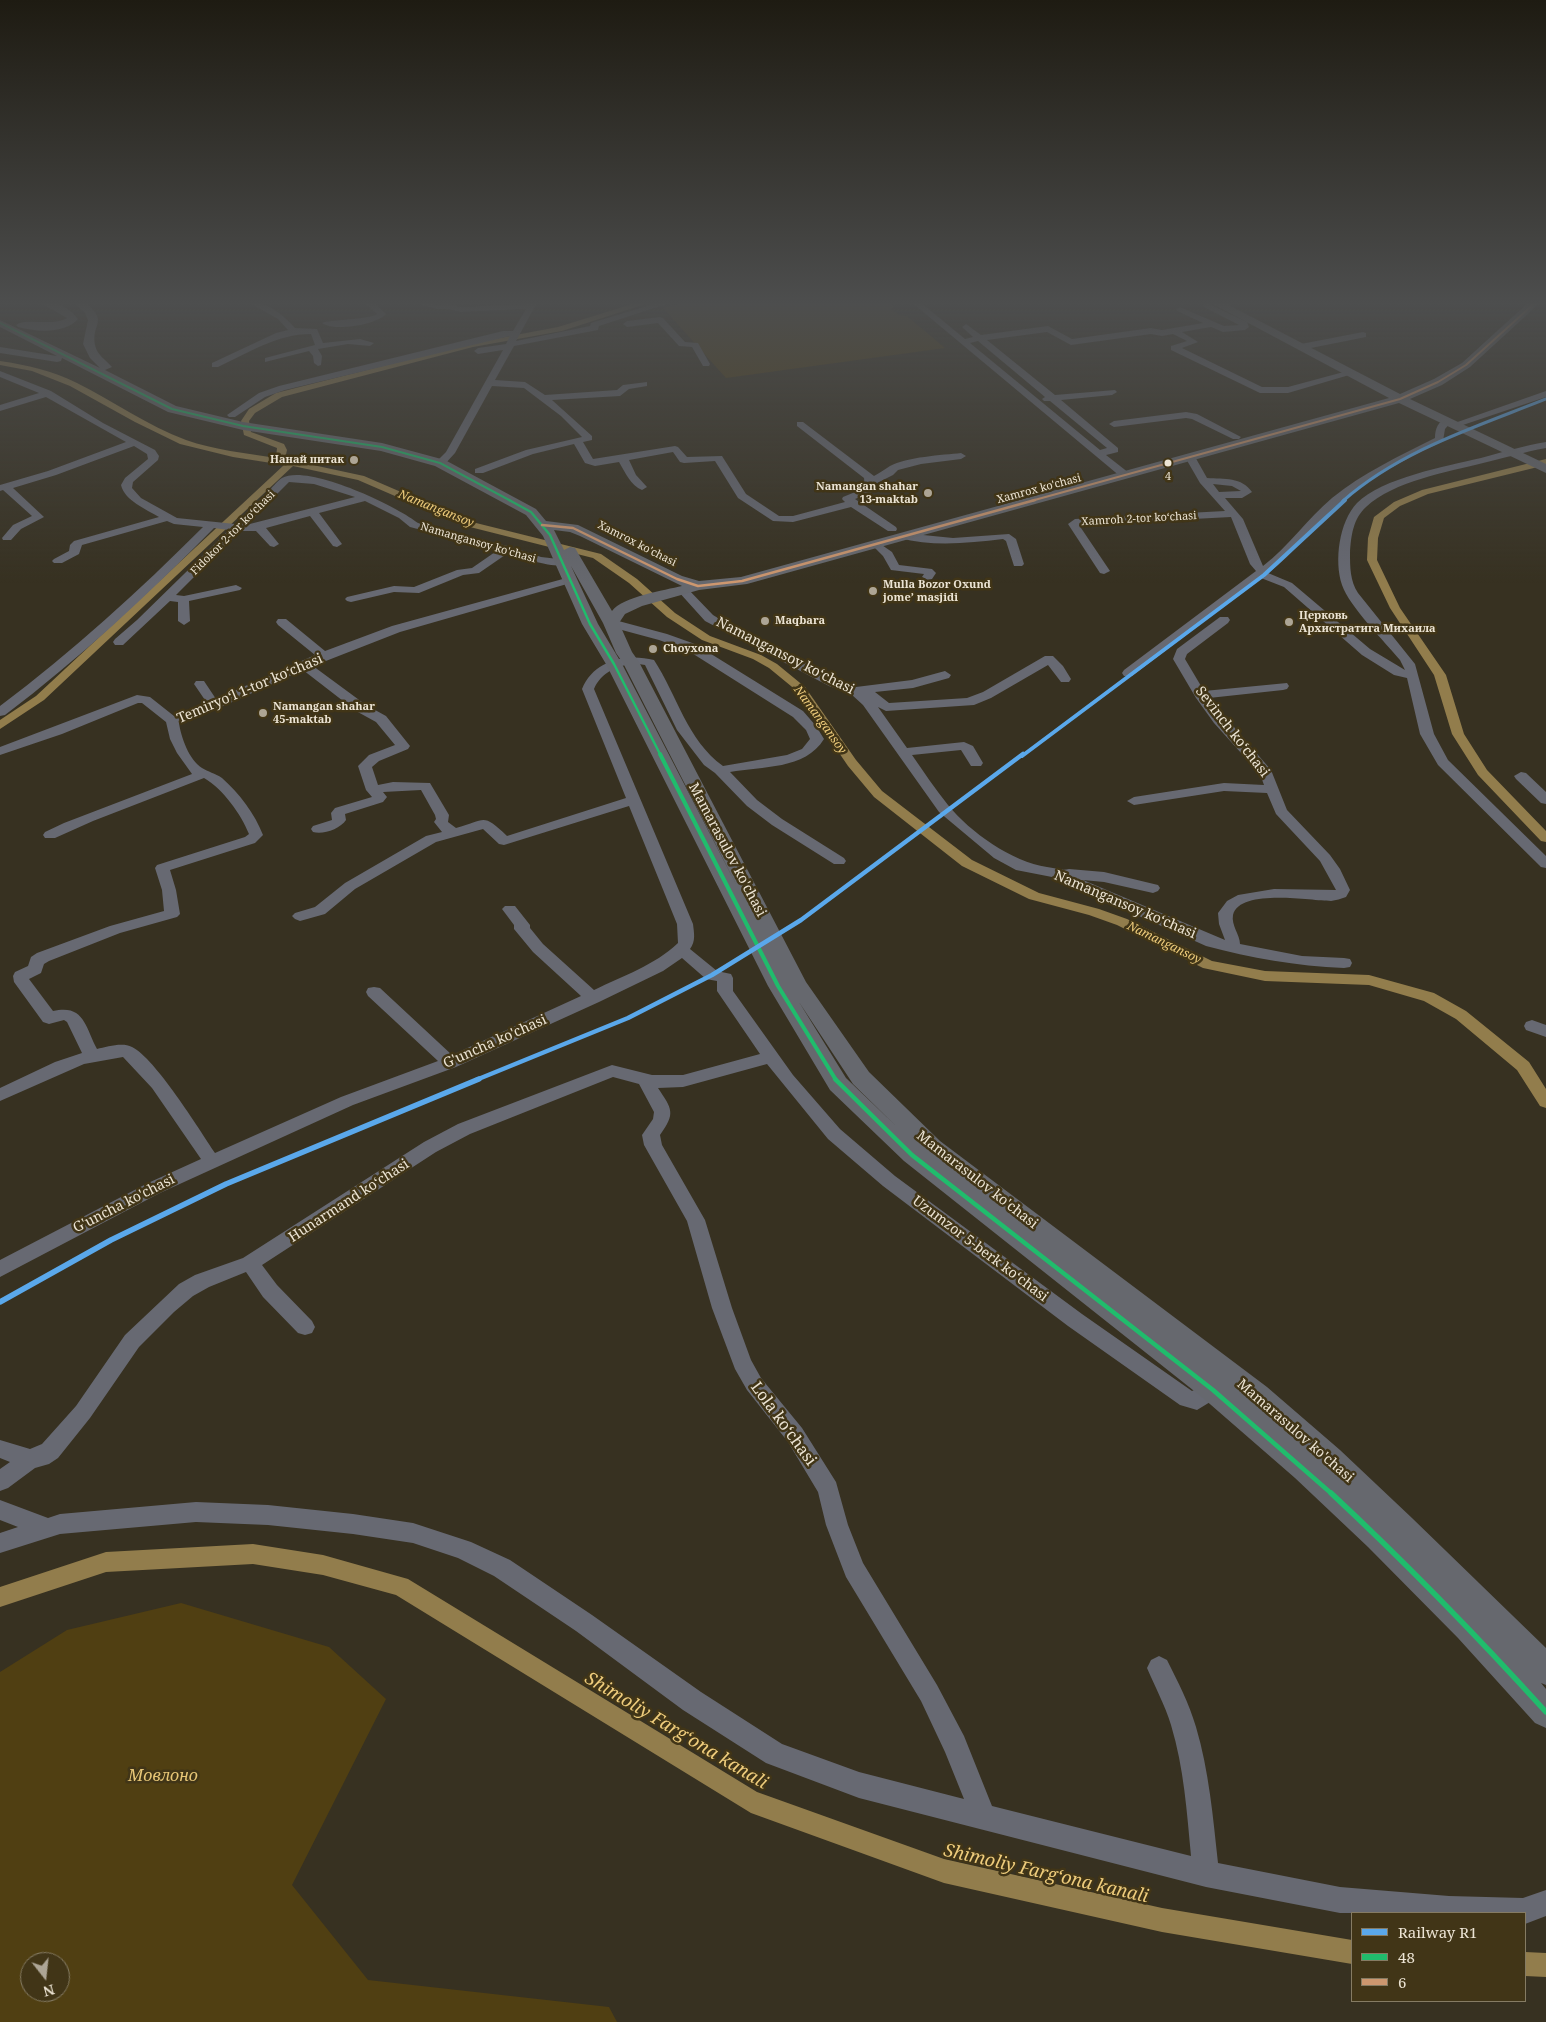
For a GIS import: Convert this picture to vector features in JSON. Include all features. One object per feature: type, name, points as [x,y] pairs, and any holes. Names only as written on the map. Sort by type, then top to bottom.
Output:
[{"type":"main road","points":[[148,395],[172,409],[382,447],[440,463],[555,526],[585,532],[677,579],[698,586]]},
{"type":"main road","points":[[611,623],[620,611],[637,603],[698,586],[742,582],[876,544],[898,532],[1335,410],[1377,395]]},
{"type":"main road","points":[[1393,395],[1450,423],[1516,451],[1546,469]]},
{"type":"main road","points":[[1121,471],[1190,457],[1408,395]]},
{"type":"main road","points":[[239,420],[337,430],[450,452],[479,471],[545,508],[555,526],[567,564]]},
{"type":"main road","name":"Xamrox ko'chasi","points":[[555,526],[592,522],[692,572],[716,574],[898,532]]},
{"type":"main road","name":"Mamarasulov ko'chasi","points":[[567,564],[611,623],[624,653],[622,663],[778,986],[838,1084],[912,1156],[1213,1390],[1305,1469],[1378,1537],[1469,1628],[1546,1712]]},
{"type":"main road","name":"Mamarasulov ko'chasi","points":[[567,564],[590,624],[622,663],[797,984],[861,1078],[932,1147],[1257,1395],[1330,1458],[1546,1670]]},
{"type":"street","points":[[0,408],[43,395]]},
{"type":"street","points":[[50,395],[151,452],[154,456],[149,464],[129,480],[126,485],[127,489],[137,500],[167,518],[180,523],[250,529],[366,497]]},
{"type":"street","points":[[239,420],[262,395]]},
{"type":"street","points":[[440,463],[450,452],[482,395]]},
{"type":"street","points":[[479,471],[530,452],[589,438],[575,423],[538,395]]},
{"type":"street","points":[[542,398],[583,395]]},
{"type":"street","points":[[1027,395],[1121,471]]},
{"type":"street","points":[[1051,395],[1115,450],[1098,453]]},
{"type":"street","points":[[1033,400],[1080,395]]},
{"type":"street","points":[[1128,673],[1264,574],[1335,501],[1377,471],[1440,439],[1440,429],[1450,423],[1541,395]]},
{"type":"street","points":[[1114,424],[1186,415],[1194,416],[1236,437]]},
{"type":"street","points":[[800,424],[869,477],[868,490],[848,497],[853,503],[898,532],[919,539],[953,541],[1005,536],[1011,539],[1018,564]]},
{"type":"street","points":[[1074,433],[1093,430]]},
{"type":"street","points":[[577,441],[592,462],[623,459],[675,449],[684,460],[718,458],[742,496],[777,519],[789,520],[853,503]]},
{"type":"street","points":[[3,488],[134,443]]},
{"type":"street","points":[[1546,445],[1516,451],[1403,482],[1379,492],[1357,509],[1350,519],[1346,536],[1345,565],[1348,587],[1409,664],[1414,676],[1427,734],[1443,762],[1546,864]]},
{"type":"street","points":[[870,482],[889,474],[894,468],[920,461],[961,456]]},
{"type":"street","points":[[1190,457],[1204,481],[1238,519],[1256,564],[1264,574],[1288,585],[1366,652],[1398,672],[1414,676]]},
{"type":"street","points":[[623,459],[632,476],[642,487]]},
{"type":"street","name":"Fidokor 2-tor koʻchasi","points":[[119,642],[289,479],[298,478],[323,483],[366,497]]},
{"type":"street","points":[[1204,481],[1236,483],[1243,486],[1247,492],[1242,495],[1216,495]]},
{"type":"street","points":[[3,488],[39,516],[17,527],[7,538]]},
{"type":"street","name":"Namangansoy ko'chasi","points":[[366,497],[403,516],[414,525],[507,549],[540,560],[567,564]]},
{"type":"street","points":[[313,512],[337,544]]},
{"type":"street","name":"Xamroh 2-tor koʻchasi","points":[[1104,571],[1092,550],[1073,524],[1075,522],[1233,514]]},
{"type":"street","points":[[58,561],[73,555],[75,545],[78,543],[167,518]]},
{"type":"street","points":[[0,712],[52,674],[214,525]]},
{"type":"street","points":[[259,527],[274,544]]},
{"type":"street","points":[[876,544],[888,554],[895,568],[928,571],[930,573],[928,576]]},
{"type":"street","points":[[351,600],[394,589],[415,591],[461,572],[477,569],[507,549]]},
{"type":"street","name":"Temiryoʻl 1-tor koʻchasi","points":[[93,1057],[73,1018],[66,1014],[49,1018],[20,978],[25,973],[35,969],[38,959],[115,929],[172,914],[169,890],[162,868],[256,837],[256,833],[237,803],[214,778],[196,771],[190,763],[175,736],[172,720],[214,705],[364,640],[567,564]]},
{"type":"street","points":[[169,596],[184,599],[236,588]]},
{"type":"street","name":"Namangansoy koʻchasi","points":[[677,592],[709,618],[727,629],[775,651],[833,683],[855,691],[868,702],[944,809],[959,824],[1010,862],[1036,871],[1055,873],[1211,942],[1227,947],[1302,961],[1344,963]]},
{"type":"street","points":[[184,599],[184,621]]},
{"type":"street","name":"Sevinch koʻchasi","points":[[1224,620],[1179,655],[1181,663],[1200,695],[1219,720],[1266,773],[1281,811],[1333,868],[1343,890],[1341,894],[1333,896],[1250,895],[1235,901],[1226,912],[1225,922],[1233,943],[1227,947]]},
{"type":"street","points":[[282,622],[325,657]]},
{"type":"street","points":[[611,623],[664,637],[691,647],[798,714],[813,730],[816,739],[812,747],[791,758],[778,762],[758,763],[720,770]]},
{"type":"street","points":[[855,691],[873,696],[886,708],[970,702],[987,695],[1049,659],[1064,679]]},
{"type":"street","points":[[681,950],[686,944],[685,924],[588,689],[591,679],[598,672],[622,663],[641,660],[652,665],[684,730],[709,762],[720,770],[752,803],[777,822],[839,861]]},
{"type":"street","points":[[304,665],[361,708],[381,719],[403,746],[374,758],[365,766],[373,790],[380,796],[378,799],[340,811],[337,823],[318,829]]},
{"type":"street","points":[[855,691],[912,684],[945,675]]},
{"type":"street","points":[[200,684],[214,705]]},
{"type":"street","points":[[1200,695],[1283,686]]},
{"type":"street","points":[[0,751],[57,731],[137,699],[146,700],[172,720]]},
{"type":"street","points":[[903,752],[964,746],[968,749],[976,763]]},
{"type":"street","points":[[50,835],[74,823],[184,784],[206,774]]},
{"type":"street","points":[[1521,776],[1546,800]]},
{"type":"street","points":[[373,790],[393,786],[425,786],[442,815],[443,819],[441,822],[452,832]]},
{"type":"street","points":[[1134,801],[1224,787],[1273,789]]},
{"type":"street","points":[[300,916],[320,911],[350,886],[431,839],[485,824],[504,841],[634,800]]},
{"type":"street","points":[[1055,873],[1104,877],[1152,888]]},
{"type":"street","points":[[510,909],[522,925],[522,929],[538,948],[593,998]]},
{"type":"street","name":"Uzumzor 5-berk koʻchasi","points":[[681,950],[712,975],[725,978],[725,991],[770,1057],[834,1134],[889,1181],[1075,1320],[1187,1399],[1197,1401],[1213,1390]]},
{"type":"street","name":"G'uncha ko'chasi","points":[[0,1269],[154,1188],[347,1101],[450,1063],[657,967],[681,950]]},
{"type":"street","points":[[374,992],[450,1063]]},
{"type":"street","points":[[0,1095],[44,1072],[93,1057],[118,1052],[131,1054],[184,1120],[212,1162]]},
{"type":"street","name":"Hunarmand koʻchasi","points":[[0,1481],[30,1458],[41,1458],[50,1451],[83,1412],[132,1341],[186,1290],[202,1281],[250,1263],[430,1147],[464,1129],[612,1071],[623,1072],[644,1080],[683,1081],[770,1057]]},
{"type":"street","name":"Lola koʻchasi","points":[[644,1080],[662,1108],[663,1114],[660,1123],[651,1135],[653,1145],[696,1220],[722,1308],[742,1363],[754,1384],[795,1435],[828,1489],[837,1525],[854,1569],[928,1693],[955,1745],[984,1818]]},
{"type":"street","points":[[250,1263],[270,1291],[305,1327]]},
{"type":"street","points":[[0,1449],[30,1458]]},
{"type":"street","points":[[0,1510],[48,1528]]},
{"type":"street","points":[[0,1543],[60,1524],[196,1512],[268,1515],[353,1524],[413,1533],[463,1550],[502,1568],[584,1623],[692,1701],[775,1754],[859,1785],[1206,1874],[1340,1900],[1420,1907],[1523,1911],[1546,1903]]},
{"type":"street","points":[[1159,1668],[1178,1707],[1186,1739],[1196,1792],[1206,1874]]},
{"type":"green space","name":"Мовлоно","points":[[181,1603],[329,1647],[386,1699],[292,1885],[368,1980],[609,2007],[617,2022],[0,2022],[0,1672],[67,1630]]},
{"type":"waterway","name":"Namangansoy","points":[[94,395],[183,442],[233,454],[280,461]]},
{"type":"waterway","points":[[278,395],[252,411],[245,421],[247,433],[281,446],[280,461]]},
{"type":"waterway","name":"Namangansoy","points":[[280,461],[291,463]]},
{"type":"waterway","name":"Shimoliy Fargʻona kanali","points":[[1546,462],[1425,492],[1397,504],[1379,517],[1373,538],[1372,560],[1395,608],[1440,675],[1458,734],[1482,772],[1546,838]]},
{"type":"waterway","points":[[0,725],[40,698],[291,463]]},
{"type":"waterway","name":"Namangansoy","points":[[291,463],[361,478],[465,523],[597,556],[633,581],[671,615],[706,638],[757,657],[773,666],[801,689],[852,763],[878,794],[967,863],[1034,896],[1094,912],[1122,922],[1208,965],[1265,976],[1369,980],[1429,997],[1461,1015],[1523,1066],[1546,1102]]},
{"type":"waterway","name":"Shimoliy Fargʻona kanali","points":[[0,1597],[106,1562],[253,1554],[323,1565],[401,1586],[751,1801],[944,1871],[1162,1920],[1351,1952]]},
{"type":"waterway","name":"Shimoliy Fargʻona kanali","points":[[1526,1964],[1546,1965]]},
{"type":"rail line","name":"R1","points":[[0,1302],[111,1240],[226,1184],[343,1134],[628,1018],[712,975],[801,920],[1264,575],[1363,485],[1406,458],[1428,447],[1546,399]]},
{"type":"transit line","name":"48","points":[[146,395],[172,409],[243,426],[382,447],[440,463],[531,512],[550,535],[590,624],[614,664],[778,986],[838,1084],[912,1155],[1213,1390],[1305,1469],[1378,1537],[1469,1628],[1546,1712]]},
{"type":"transit line","name":"6","points":[[542,525],[573,528],[677,579],[698,586],[742,581],[1408,395]]},
{"type":"place","name":"Нанай питак","points":[[354,460]]},
{"type":"place","name":"4","points":[[1168,463]]},
{"type":"place","name":"Namangan shahar 13-maktab","points":[[928,493]]},
{"type":"place","name":"Mulla Bozor Oxund jome’ masjidi","points":[[873,591]]},
{"type":"place","name":"Maqbara","points":[[765,621]]},
{"type":"place","name":"Церковь Архистратига Михаила","points":[[1289,622]]},
{"type":"place","name":"Choyxona","points":[[653,649]]},
{"type":"place","name":"Namangan shahar 45-maktab","points":[[263,713]]}]
